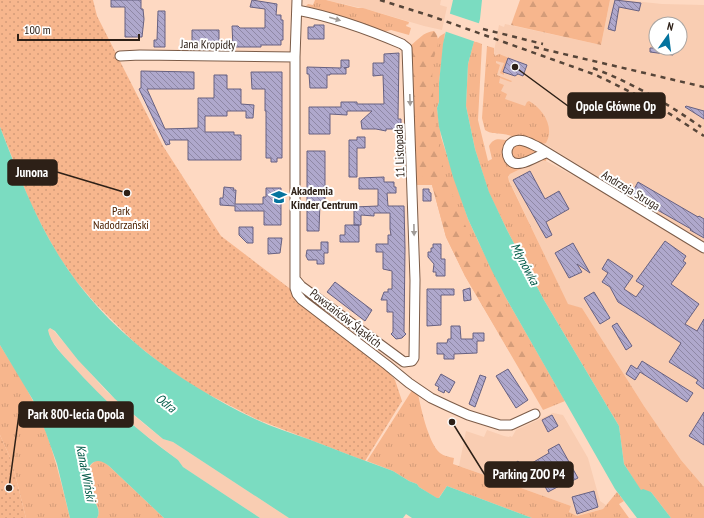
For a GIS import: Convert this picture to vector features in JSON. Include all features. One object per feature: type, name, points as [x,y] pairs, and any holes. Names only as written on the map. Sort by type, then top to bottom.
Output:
[{"type":"street","name":"Powstańców Śląskich","points":[[297,0],[296,294],[409,383],[431,398],[468,415],[500,425],[510,425],[535,414]]},
{"type":"street","name":"11 Listopada","points":[[296,280],[301,286],[404,362],[412,361],[414,358],[415,280],[407,48],[402,44],[367,29],[297,10]]},
{"type":"street","name":"Jana Kropidły","points":[[120,56],[296,57]]},
{"type":"street","name":"Andrzeja Struga","points":[[546,153],[704,248]]},
{"type":"shaded area","points":[[326,0],[441,0],[440,5],[447,7],[442,30],[370,10]]},
{"type":"shaded area","points":[[610,0],[662,4],[704,5],[704,243],[545,144],[494,122],[496,62],[494,51],[499,25],[504,27],[505,24],[601,45]]},
{"type":"shaded area","points":[[539,160],[546,161],[619,200],[704,251],[704,487],[681,460],[644,406],[582,308],[568,305],[508,178],[510,174]]},
{"type":"shaded area","points":[[50,328],[105,390],[144,424],[163,439],[173,442],[289,518],[260,518],[183,467],[178,460],[126,420],[93,388],[61,353],[49,336],[48,330]]},
{"type":"shaded area","points":[[553,413],[563,415],[588,458],[600,501],[606,505],[603,509],[577,516],[569,512],[571,506],[510,484],[506,486],[499,483],[496,479],[459,466],[466,431],[484,437],[487,430],[512,437],[516,430]]},
{"type":"green space","name":"Park Nadodrzański","points":[[0,0],[93,0],[97,16],[163,146],[221,236],[297,294],[383,366],[395,380],[402,401],[365,461],[256,419],[198,389],[166,368],[135,343],[95,303],[76,281],[58,255],[30,202],[0,127]]},
{"type":"green space","points":[[315,0],[326,0],[363,8],[409,22],[406,26],[411,28],[409,35],[391,30],[384,32],[344,17],[306,6],[308,4],[313,5]]},
{"type":"green space","points":[[520,0],[610,0],[601,45],[511,25]]},
{"type":"green space","points":[[434,31],[437,35],[438,42],[432,69],[434,109],[436,131],[445,174],[452,195],[489,276],[549,384],[552,392],[552,400],[548,403],[540,403],[465,276],[446,237],[432,185],[415,171],[410,46],[424,35]]},
{"type":"green space","points":[[445,33],[439,83],[439,102],[437,108],[441,137],[468,219],[478,241],[506,298],[565,401],[543,410],[465,276],[446,237],[432,185],[415,185],[421,93],[430,48],[440,36]]},
{"type":"green space","points":[[474,41],[482,44],[478,120],[488,161],[492,159],[489,146],[493,141],[498,139],[509,141],[509,163],[547,158],[546,161],[539,160],[510,174],[508,177],[509,181],[568,304],[582,308],[644,406],[681,460],[704,487],[704,518],[671,518],[651,492],[641,491],[624,464],[619,426],[544,300],[489,193],[475,149],[466,106],[468,64]]},
{"type":"green space","points":[[487,46],[494,48],[495,56],[499,54],[509,58],[504,68],[504,75],[500,73],[504,63],[496,61],[496,63],[500,65],[497,75],[512,81],[511,82],[500,78],[499,83],[504,85],[501,91],[507,94],[505,99],[525,106],[529,101],[539,109],[548,125],[549,131],[546,143],[542,144],[532,142],[507,135],[491,133],[485,130],[482,118]]},
{"type":"green space","points":[[516,143],[536,149],[538,153],[518,161],[510,154],[513,145]]},
{"type":"green space","points":[[0,345],[26,387],[45,429],[63,488],[70,518],[26,518],[12,462],[0,435]]},
{"type":"green space","points":[[414,387],[417,389],[425,423],[432,441],[440,453],[454,458],[453,464],[496,479],[499,483],[506,486],[510,484],[571,506],[569,512],[577,516],[603,509],[617,492],[624,501],[619,504],[629,518],[532,518],[447,486],[438,499],[419,487],[417,484],[393,471],[367,461]]},
{"type":"green space","points":[[0,435],[12,462],[26,518],[0,518]]},
{"type":"green space","points":[[98,460],[109,466],[164,518],[97,518],[99,512],[92,497],[88,475],[90,466]]},
{"type":"water","points":[[453,0],[482,0],[480,19],[468,64],[466,106],[475,149],[489,192],[507,230],[544,300],[619,426],[624,464],[641,490],[643,489],[651,492],[671,518],[637,518],[615,489],[506,298],[468,219],[453,177],[439,127],[437,108],[439,102],[439,83],[443,44]]},
{"type":"water","points":[[0,127],[34,209],[50,241],[77,283],[121,330],[171,371],[226,404],[255,419],[393,471],[417,484],[419,487],[437,498],[439,498],[447,486],[532,518],[412,518],[406,514],[403,518],[289,518],[173,442],[163,439],[115,399],[78,360],[55,331],[50,328],[48,330],[49,335],[57,349],[122,416],[178,460],[183,467],[260,518],[164,518],[109,466],[98,461],[91,464],[88,472],[91,494],[99,512],[97,518],[70,518],[57,464],[33,400],[0,345]]},
{"type":"pier","points":[[448,13],[481,24],[476,42],[444,31]]},
{"type":"building","points":[[111,0],[141,0],[141,9],[143,9],[144,19],[142,37],[125,37],[125,7],[111,7]]},
{"type":"building","points":[[252,0],[277,4],[276,15],[281,15],[281,20],[283,20],[283,40],[281,40],[281,45],[233,47],[232,26],[238,26],[240,28],[265,28],[265,9],[250,7]]},
{"type":"building","points":[[615,0],[641,3],[639,11],[619,7],[615,31],[608,29]]},
{"type":"building","points":[[158,11],[165,11],[165,47],[154,47],[154,40],[157,40]]},
{"type":"building","points":[[314,25],[324,25],[324,39],[308,39],[308,27],[314,27]]},
{"type":"building","points":[[192,30],[219,30],[219,47],[192,47]]},
{"type":"building","points":[[399,53],[398,119],[401,119],[401,129],[386,129],[386,131],[362,129],[361,121],[372,111],[347,111],[347,115],[330,114],[330,134],[309,134],[309,107],[341,107],[341,102],[357,102],[357,104],[384,104],[383,75],[373,76],[373,63],[384,63],[384,54]]},
{"type":"building","points":[[508,58],[527,65],[523,76],[518,74],[515,76],[503,72]]},
{"type":"building","points":[[341,60],[349,60],[349,67],[344,68],[346,68],[346,74],[327,75],[327,88],[310,88],[307,67],[341,68]]},
{"type":"building","points":[[141,71],[194,72],[194,89],[147,89],[165,129],[198,128],[198,98],[214,98],[214,75],[227,75],[227,89],[241,89],[241,104],[254,105],[253,118],[246,118],[246,111],[227,111],[227,116],[205,116],[205,132],[234,132],[234,135],[241,135],[241,160],[188,160],[188,140],[169,140],[170,144],[166,145],[139,89],[141,88]]},
{"type":"building","points":[[251,72],[282,72],[282,158],[277,158],[277,162],[271,162],[271,158],[266,158],[265,89],[252,89]]},
{"type":"building","points":[[685,107],[704,111],[704,119]]},
{"type":"building","points":[[357,137],[365,137],[365,148],[357,148],[357,177],[349,177],[349,140],[357,140]]},
{"type":"building","points":[[307,151],[325,151],[325,202],[320,202],[319,231],[307,231]]},
{"type":"building","points":[[530,171],[545,199],[559,191],[569,209],[546,222],[552,235],[546,238],[513,180]]},
{"type":"building","points":[[384,177],[384,182],[394,182],[394,187],[396,187],[396,193],[387,193],[388,206],[404,206],[404,332],[406,334],[402,338],[396,339],[391,334],[393,332],[393,312],[387,312],[387,300],[381,300],[384,292],[388,292],[388,289],[392,289],[392,271],[383,269],[383,252],[376,252],[376,244],[388,244],[388,235],[391,235],[390,213],[374,213],[374,216],[361,215],[361,225],[354,225],[354,207],[378,206],[378,189],[359,189],[359,178]]},
{"type":"building","points":[[638,182],[704,219],[704,238],[631,195]]},
{"type":"building","points":[[224,187],[234,188],[233,190],[236,190],[235,204],[263,204],[263,197],[266,197],[266,188],[281,188],[281,225],[264,225],[264,211],[235,211],[235,206],[220,205],[220,198],[223,198]]},
{"type":"building","points":[[423,189],[429,189],[429,192],[431,193],[431,201],[423,201]]},
{"type":"building","points":[[345,225],[359,225],[359,242],[340,242],[340,235],[345,235]]},
{"type":"building","points":[[239,227],[253,227],[253,243],[247,243],[239,235]]},
{"type":"building","points":[[268,238],[282,238],[280,253],[268,254]]},
{"type":"building","points":[[665,241],[686,256],[683,261],[686,263],[671,284],[699,304],[685,324],[697,331],[704,319],[704,389],[696,383],[698,380],[669,362],[681,343],[618,302],[610,287],[602,282],[608,273],[602,269],[608,259],[633,276],[624,289],[636,297],[644,286],[636,281]]},
{"type":"building","points":[[321,242],[328,242],[328,253],[324,253],[324,264],[317,264],[317,260],[308,260],[306,256],[307,250],[321,250]]},
{"type":"building","points":[[573,243],[590,273],[577,264],[582,272],[569,278],[555,253]]},
{"type":"building","points":[[433,244],[441,244],[441,259],[445,259],[445,276],[436,276],[436,272],[433,272],[434,264],[428,257],[428,252],[431,252]]},
{"type":"building","points":[[335,282],[372,310],[365,321],[327,292]]},
{"type":"building","points":[[470,288],[471,300],[464,301],[463,290]]},
{"type":"building","points":[[427,289],[454,289],[454,295],[441,295],[441,325],[427,326]]},
{"type":"building","points":[[594,292],[610,318],[600,324],[584,298]]},
{"type":"building","points":[[617,323],[632,346],[626,350],[612,326]]},
{"type":"building","points":[[451,326],[460,326],[461,339],[473,339],[473,333],[484,333],[484,341],[477,341],[477,353],[454,354],[454,359],[444,359],[444,354],[437,354],[437,343],[447,343],[448,339],[451,339]]},
{"type":"building","points":[[642,361],[693,393],[687,402],[640,372],[635,380],[626,374],[631,365],[637,369]]},
{"type":"building","points":[[508,369],[528,400],[516,408],[496,376]]},
{"type":"building","points":[[441,374],[455,382],[449,393],[445,390],[444,393],[438,390],[439,387],[435,385]]},
{"type":"building","points":[[480,375],[486,377],[475,407],[469,404]]},
{"type":"building","points":[[704,412],[704,445],[689,436]]},
{"type":"building","points":[[552,415],[558,426],[548,432],[542,420]]},
{"type":"building","points":[[559,444],[578,478],[548,492],[532,463],[549,453],[548,450]]},
{"type":"building","points":[[518,461],[523,468],[503,483],[498,476]]},
{"type":"building","points":[[594,491],[598,507],[577,514],[572,497]]},
{"type":"railway","points":[[380,0],[431,16],[596,75],[653,103],[704,136]]},
{"type":"railway","points":[[483,29],[543,44]]},
{"type":"railway","points":[[534,47],[704,87]]},
{"type":"railway","points":[[593,68],[622,80],[649,94],[701,127]]},
{"type":"place","name":"Opole Główne Op","points":[[515,67]]},
{"type":"place","name":"Junona","points":[[127,193]]},
{"type":"place","name":"Akademia Kinder Centrum","points":[[279,197]]},
{"type":"place","name":"Parking ZOO P4","points":[[452,422]]},
{"type":"place","name":"Park 800-lecia Opola","points":[[9,488]]},
{"type":"water label","name":"Młynówka","points":[[525,264]]},
{"type":"water label","name":"Odra","points":[[166,403]]},
{"type":"water label","name":"Kanał Wiński","points":[[86,473]]}]
